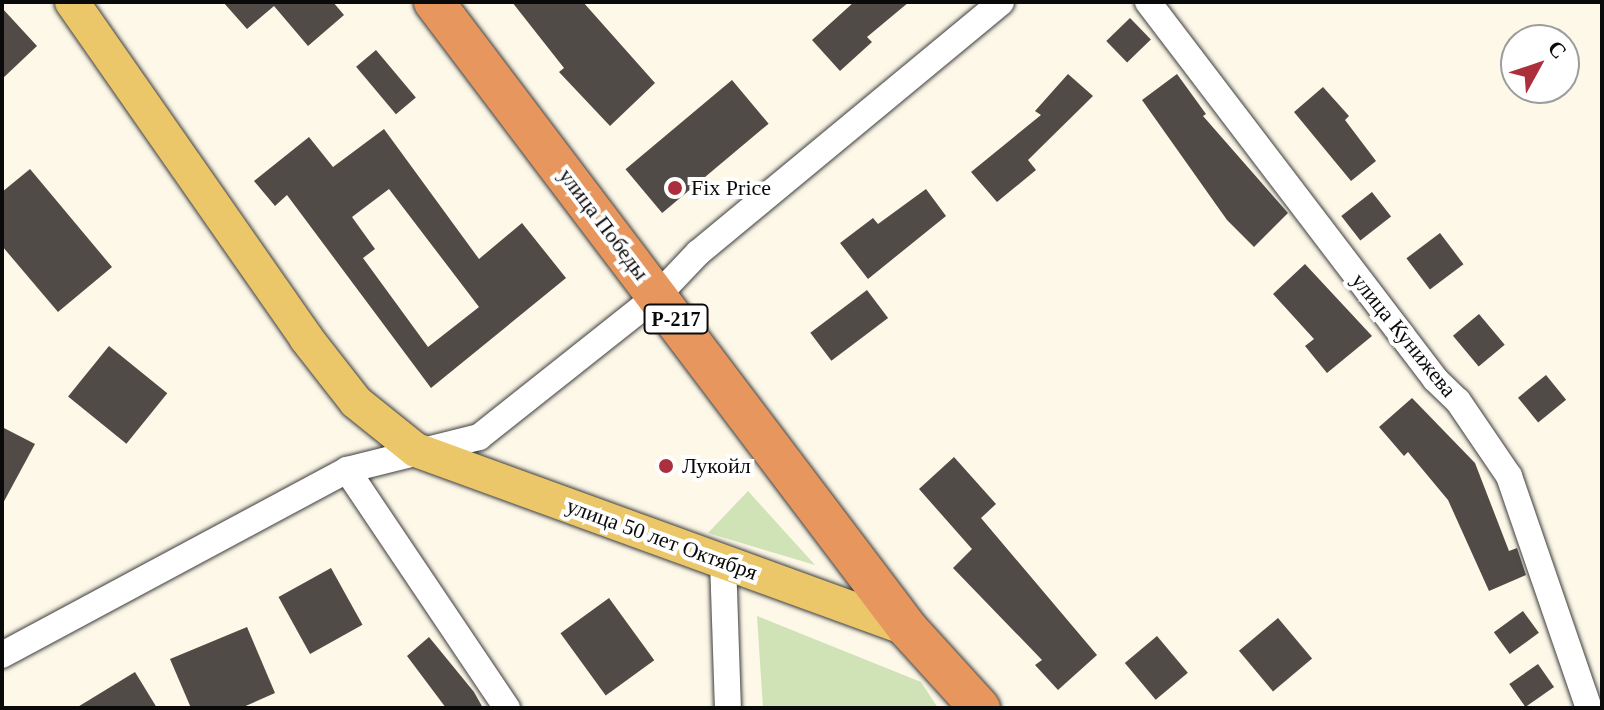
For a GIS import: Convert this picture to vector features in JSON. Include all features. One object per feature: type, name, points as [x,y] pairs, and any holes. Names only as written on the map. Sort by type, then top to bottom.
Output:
[{"type":"highway","name":"улица Победы","points":[[434,2],[912,634],[959,708]]},
{"type":"highway","name":"улица Победы","points":[[912,634],[980,708]]},
{"type":"main road","name":"улица 50 лет Октября","points":[[72,2],[306,338],[356,402],[416,450],[723,560],[912,634]]},
{"type":"street","points":[[2,655],[347,470],[416,450],[479,437],[658,295],[698,253],[1001,2]]},
{"type":"street","name":"улица Кунижева","points":[[1148,2],[1435,379],[1458,401],[1509,476],[1589,708]]},
{"type":"street","points":[[347,470],[507,708]]},
{"type":"street","points":[[723,560],[728,708]]},
{"type":"green space","points":[[748,491],[815,565],[708,533]]},
{"type":"green space","points":[[757,616],[921,682],[938,708],[763,708]]},
{"type":"building","points":[[223,2],[333,2],[344,15],[308,46],[274,6],[247,29]]},
{"type":"building","points":[[512,2],[583,2],[655,83],[610,126],[559,72],[564,68]]},
{"type":"building","points":[[854,2],[909,2],[867,37],[872,42],[840,71],[812,40]]},
{"type":"building","points":[[2,8],[37,46],[2,79]]},
{"type":"building","points":[[1130,18],[1151,40],[1127,63],[1106,41]]},
{"type":"building","points":[[376,50],[416,97],[396,114],[356,67]]},
{"type":"building","points":[[1068,74],[1093,96],[1028,160],[1036,170],[997,202],[971,172],[1041,115],[1035,111]]},
{"type":"building","points":[[1177,74],[1206,114],[1203,116],[1288,213],[1254,247],[1227,220],[1142,100]]},
{"type":"building","points":[[732,80],[769,124],[662,213],[626,169]]},
{"type":"building","points":[[1323,87],[1349,116],[1345,120],[1376,161],[1351,181],[1294,112]]},
{"type":"building","points":[[384,129],[479,259],[522,223],[566,278],[431,388],[287,195],[275,206],[254,181],[309,137],[333,167]],"holes":[[[389,189],[479,307],[428,347],[363,258],[375,249],[352,217]]]},
{"type":"building","points":[[30,169],[112,267],[58,312],[2,246],[2,192]]},
{"type":"building","points":[[926,189],[946,216],[868,279],[840,243],[873,218],[878,224]]},
{"type":"building","points":[[1372,192],[1391,216],[1360,240],[1341,216]]},
{"type":"building","points":[[1440,233],[1463,264],[1430,289],[1406,258]]},
{"type":"building","points":[[1305,264],[1372,336],[1327,373],[1305,346],[1314,339],[1273,294]]},
{"type":"building","points":[[867,290],[888,318],[831,361],[810,333]]},
{"type":"building","points":[[1479,314],[1505,345],[1479,366],[1453,336]]},
{"type":"building","points":[[109,346],[167,393],[126,444],[68,397]]},
{"type":"building","points":[[1546,375],[1566,400],[1538,423],[1518,398]]},
{"type":"building","points":[[1412,398],[1475,463],[1509,551],[1517,548],[1526,575],[1489,591],[1448,500],[1408,452],[1404,456],[1379,427]]},
{"type":"building","points":[[2,427],[35,444],[2,505]]},
{"type":"building","points":[[954,457],[996,504],[981,518],[1097,655],[1058,690],[1035,665],[1042,660],[953,568],[972,549],[919,489]]},
{"type":"building","points":[[331,568],[363,625],[310,654],[279,597]]},
{"type":"building","points":[[609,598],[654,660],[606,696],[560,633]]},
{"type":"building","points":[[1523,611],[1539,633],[1510,654],[1494,632]]},
{"type":"building","points":[[1278,618],[1312,659],[1273,691],[1239,651]]},
{"type":"building","points":[[247,627],[275,693],[241,708],[191,708],[170,659]]},
{"type":"building","points":[[1157,636],[1188,673],[1156,700],[1125,663]]},
{"type":"building","points":[[429,637],[474,692],[483,708],[446,708],[407,656]]},
{"type":"building","points":[[1538,664],[1554,687],[1525,707],[1509,684]]},
{"type":"building","points":[[135,672],[157,708],[76,708]]},
{"type":"place","name":"Fix Price","points":[[675,188]]},
{"type":"place","name":"Лукойл","points":[[666,466]]}]
